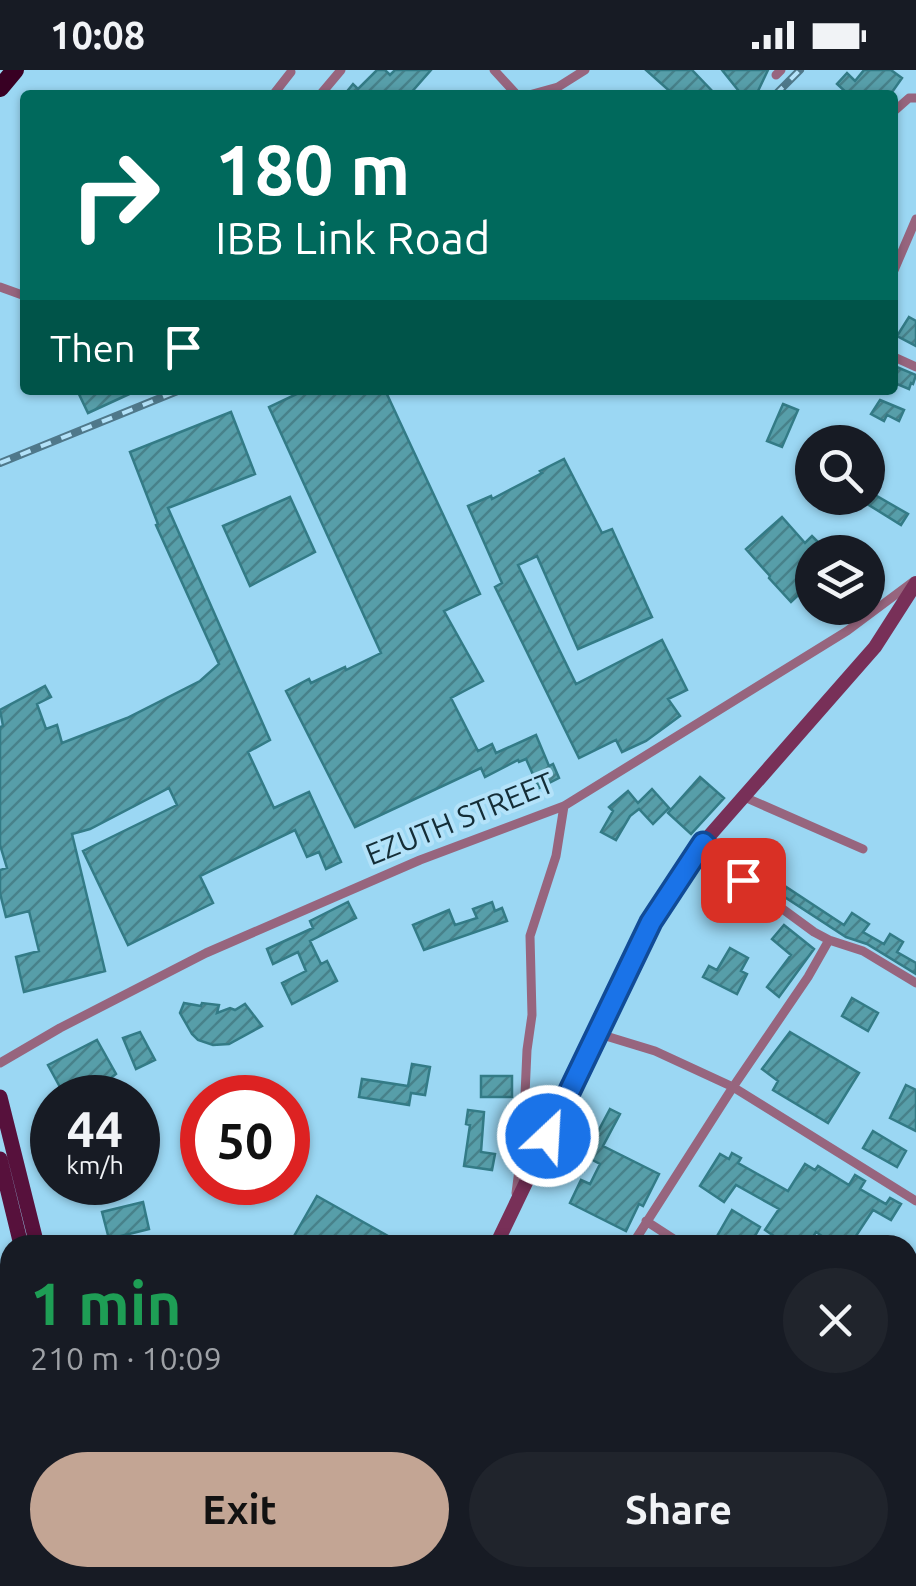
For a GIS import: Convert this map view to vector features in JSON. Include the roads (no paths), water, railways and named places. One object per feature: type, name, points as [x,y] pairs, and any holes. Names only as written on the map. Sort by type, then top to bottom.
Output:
[{"type":"highway","points":[[0,88],[16,70]]},
{"type":"main road","points":[[501,1235],[651,922],[703,843],[876,647],[916,581]]},
{"type":"main road","points":[[0,1097],[34,1235]]},
{"type":"main road","points":[[0,1159],[19,1235]]},
{"type":"street","points":[[324,90],[341,70]]},
{"type":"street","points":[[494,70],[512,90]]},
{"type":"street","points":[[547,90],[586,70]]},
{"type":"street","points":[[898,262],[916,220]]},
{"type":"street","name":"EZUTH STREET","points":[[0,1063],[206,953],[420,860],[564,806],[847,632],[916,581]]},
{"type":"street","points":[[742,796],[863,849]]},
{"type":"street","points":[[515,1204],[532,1015],[530,936],[556,856],[564,806]]},
{"type":"street","points":[[703,843],[778,907],[829,940],[863,951],[916,982]]},
{"type":"street","points":[[638,1235],[829,940]]},
{"type":"street","points":[[596,1033],[655,1050],[734,1087],[916,1201]]},
{"type":"street","points":[[646,1222],[666,1235]]},
{"type":"railway","points":[[780,90],[800,70]]},
{"type":"railway","points":[[0,463],[168,395]]}]
